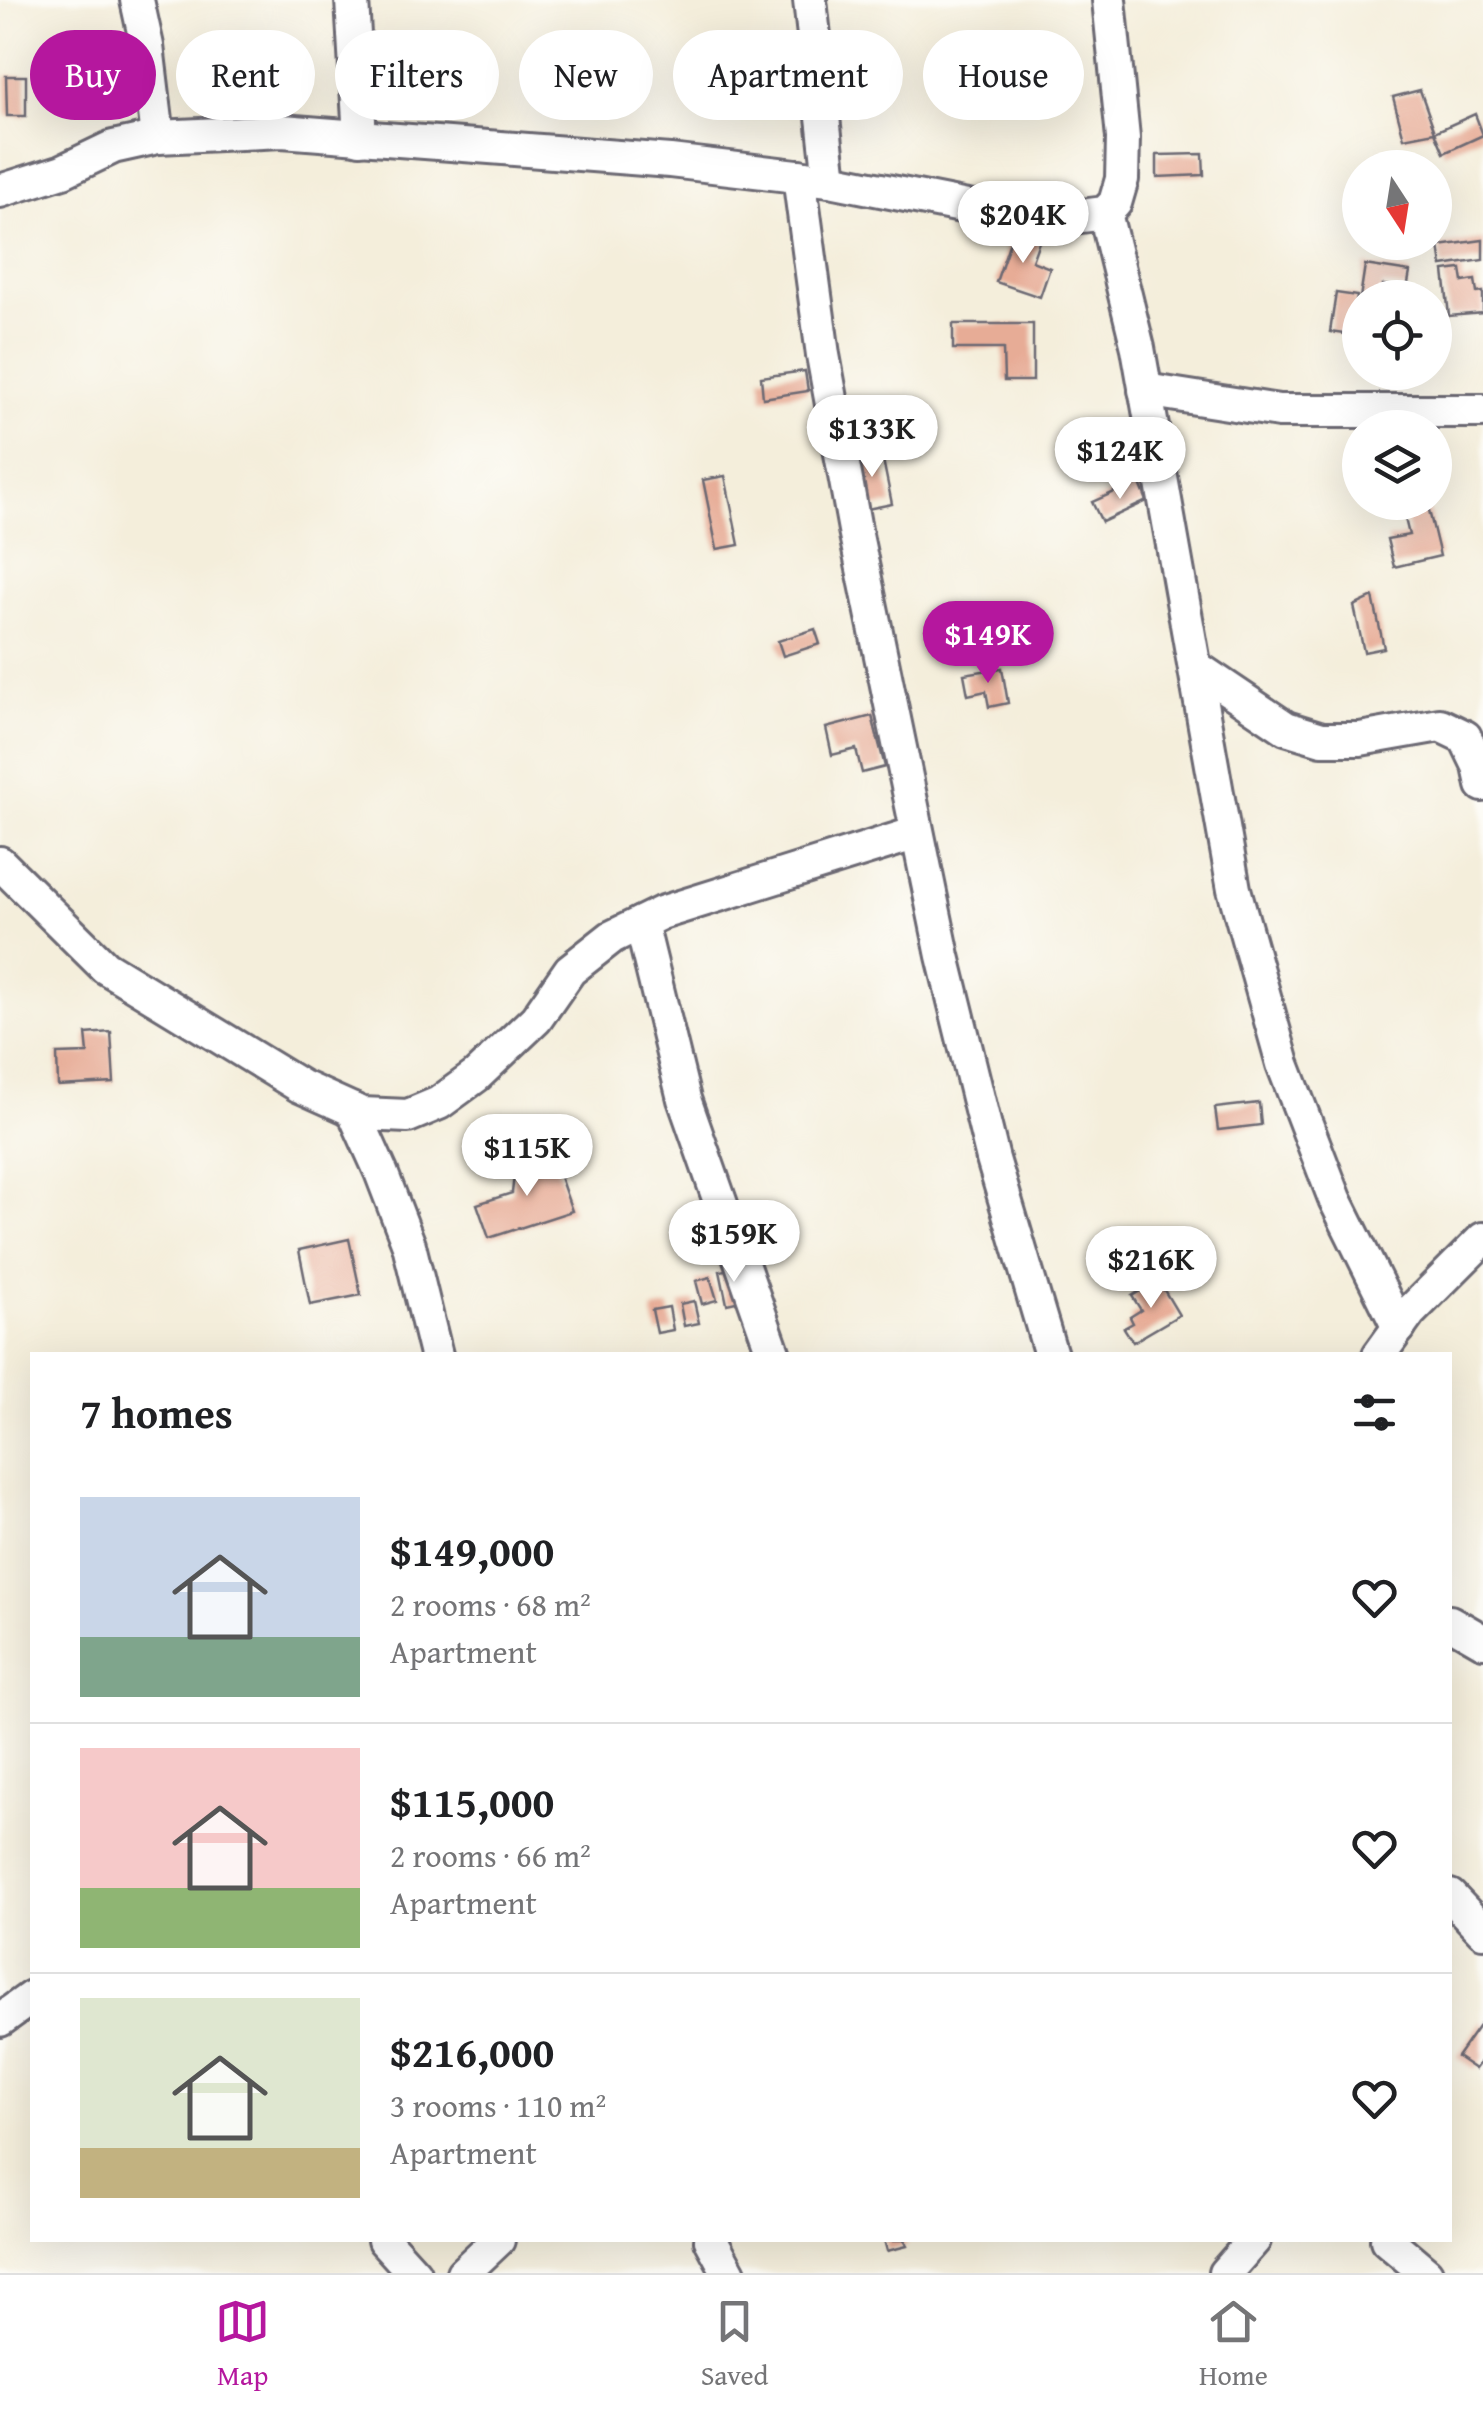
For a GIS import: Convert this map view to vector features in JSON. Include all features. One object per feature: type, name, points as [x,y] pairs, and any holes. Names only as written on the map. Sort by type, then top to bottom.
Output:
[{"type":"street","points":[[138,0],[158,137]]},
{"type":"street","points":[[352,0],[360,138]]},
{"type":"street","points":[[810,0],[823,356],[943,956],[989,1140],[1050,1352]]},
{"type":"street","points":[[0,191],[62,171],[112,147],[158,137],[282,131],[581,153],[815,178],[972,208],[1065,218],[1105,213],[1115,203],[1122,180],[1123,138],[1109,0]]},
{"type":"street","points":[[1105,213],[1138,348],[1234,889],[1283,1064],[1335,1199],[1399,1328]]},
{"type":"street","points":[[1145,390],[1280,410],[1483,411]]},
{"type":"street","points":[[1196,668],[1286,728],[1322,739],[1360,739],[1440,725],[1468,727],[1465,737],[1483,785]]},
{"type":"street","points":[[0,863],[105,967],[300,1086],[362,1114],[408,1116],[439,1102],[476,1076],[536,1019],[570,970],[612,937],[764,878],[917,832]]},
{"type":"street","points":[[641,923],[684,1098],[773,1352]]},
{"type":"street","points":[[353,1110],[408,1245],[435,1352]]},
{"type":"street","points":[[1381,1352],[1410,1312],[1483,1239]]},
{"type":"street","points":[[1452,1623],[1483,1641]]},
{"type":"street","points":[[1452,1898],[1483,1932]]},
{"type":"street","points":[[0,2020],[30,1999]]},
{"type":"street","points":[[386,2242],[414,2273]]},
{"type":"street","points":[[464,2273],[496,2242]]},
{"type":"street","points":[[712,2242],[728,2273]]},
{"type":"street","points":[[1224,2273],[1252,2242]]},
{"type":"street","points":[[1389,2242],[1426,2273]]},
{"type":"building","points":[[6,76],[26,76],[26,116],[7,116]]},
{"type":"building","points":[[1420,90],[1435,132],[1404,138],[1393,97]]},
{"type":"building","points":[[1475,114],[1483,135],[1443,150],[1435,132]]},
{"type":"building","points":[[1203,154],[1204,175],[1157,177],[1157,155]]},
{"type":"building","points":[[1014,230],[1040,239],[1032,261],[1050,268],[1040,297],[996,282]]},
{"type":"building","points":[[1483,240],[1483,260],[1442,266],[1441,260],[1452,260],[1452,244]]},
{"type":"building","points":[[1365,265],[1410,272],[1409,280],[1363,280]]},
{"type":"building","points":[[1461,269],[1463,282],[1475,280],[1477,293],[1483,292],[1483,313],[1452,316],[1452,280],[1445,280],[1444,271]]},
{"type":"building","points":[[1336,293],[1342,294],[1342,334],[1330,332]]},
{"type":"building","points":[[953,324],[1033,324],[1033,381],[1004,381],[1003,349],[953,349]]},
{"type":"building","points":[[805,371],[808,391],[763,398],[761,377]]},
{"type":"building","points":[[881,450],[892,504],[862,510],[851,457]]},
{"type":"building","points":[[725,476],[739,545],[717,549],[703,480]]},
{"type":"building","points":[[1139,481],[1147,501],[1102,522],[1092,502]]},
{"type":"building","points":[[1405,520],[1431,520],[1440,556],[1394,567],[1387,539],[1409,535]]},
{"type":"building","points":[[1373,597],[1384,648],[1364,652],[1354,606]]},
{"type":"building","points":[[815,629],[820,644],[783,656],[778,641]]},
{"type":"building","points":[[1002,668],[1008,703],[989,707],[986,691],[968,695],[964,674]]},
{"type":"building","points":[[872,716],[885,767],[862,773],[856,749],[832,755],[826,728]]},
{"type":"building","points":[[111,1032],[114,1083],[58,1086],[57,1054],[88,1053],[86,1034]]},
{"type":"building","points":[[1259,1103],[1261,1125],[1218,1130],[1215,1108]]},
{"type":"building","points":[[552,1154],[572,1211],[489,1238],[477,1204],[512,1193],[515,1166]]},
{"type":"building","points":[[349,1239],[361,1295],[310,1305],[299,1250]]},
{"type":"building","points":[[742,1267],[749,1299],[727,1304],[720,1271]]},
{"type":"building","points":[[710,1277],[717,1300],[702,1304],[696,1281]]},
{"type":"building","points":[[1158,1280],[1179,1315],[1133,1342],[1124,1328],[1133,1323],[1130,1317],[1141,1310],[1132,1296]]},
{"type":"building","points":[[694,1301],[699,1323],[684,1326],[680,1304]]},
{"type":"building","points":[[669,1307],[673,1330],[657,1333],[652,1310]]},
{"type":"building","points":[[1483,2020],[1483,2058],[1475,2069],[1457,2057]]},
{"type":"building","points":[[885,2242],[906,2242],[907,2246],[887,2251]]}]
